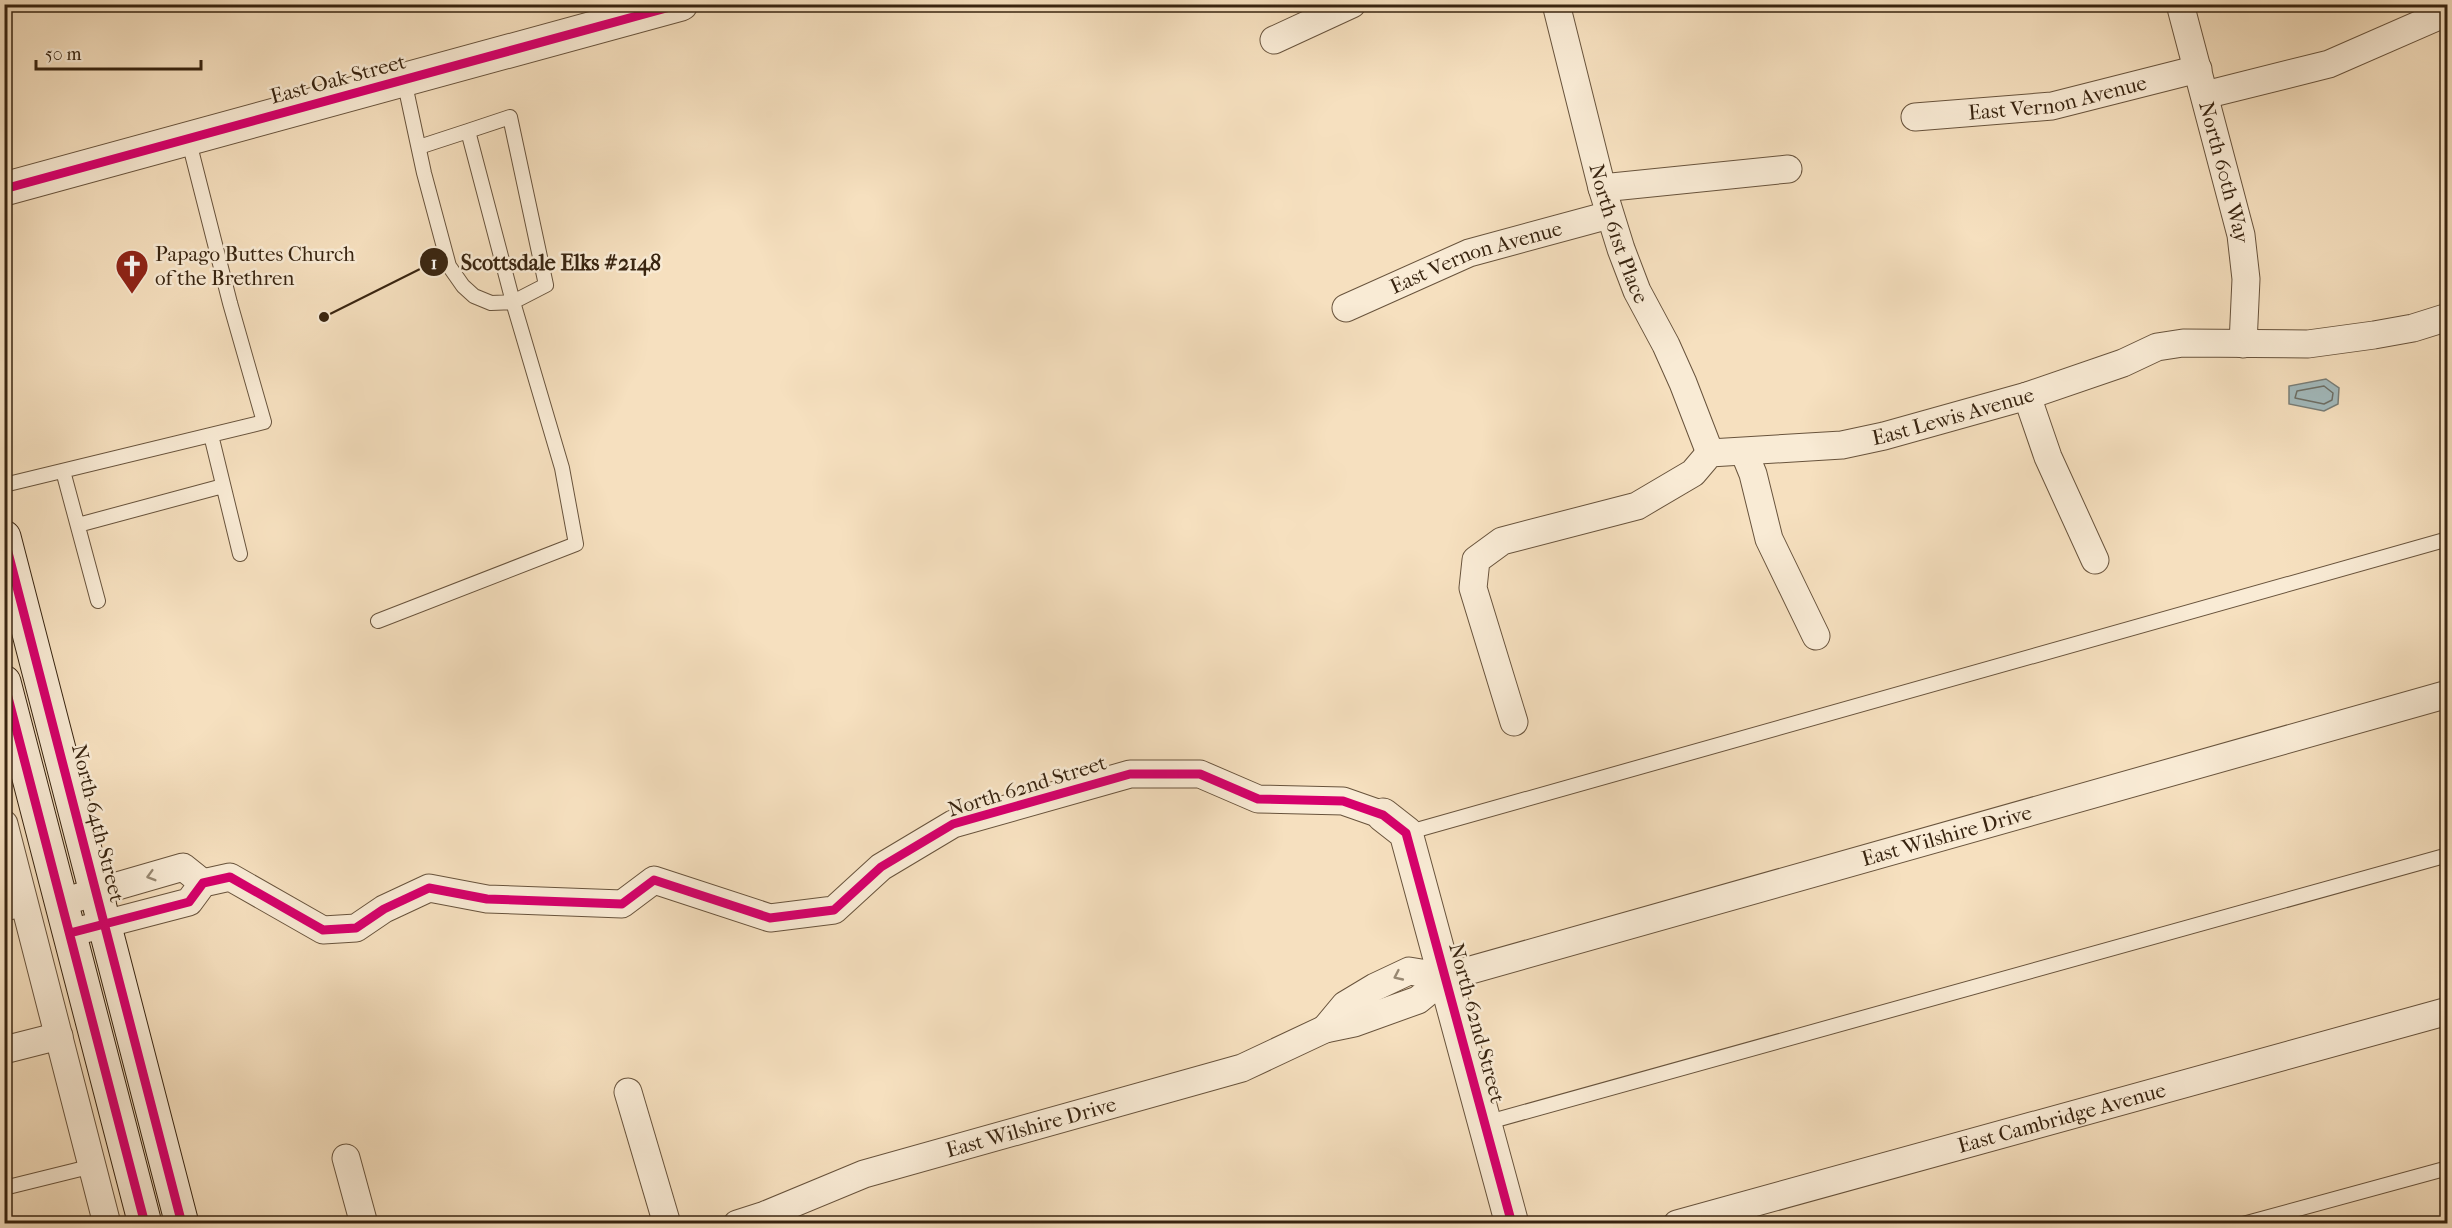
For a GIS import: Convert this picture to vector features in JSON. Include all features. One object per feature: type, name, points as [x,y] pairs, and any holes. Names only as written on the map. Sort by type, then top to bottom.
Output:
[{"type":"main road","name":"East Oak Street","points":[[4,189],[681,4]]},
{"type":"main road","name":"North 64th Street","points":[[4,537],[183,1224]]},
{"type":"main road","points":[[4,682],[145,1224]]},
{"type":"main road","name":"North 62nd Street","points":[[1394,824],[1446,977],[1512,1224]]},
{"type":"street","points":[[1274,40],[1352,4]]},
{"type":"street","name":"North 61st Place","points":[[1556,4],[1610,215],[1637,291],[1666,345],[1710,453]]},
{"type":"street","name":"North 60th Way","points":[[2180,4],[2241,235],[2246,279],[2243,344]]},
{"type":"street","name":"East Vernon Avenue","points":[[1915,117],[2052,106],[2329,64],[2448,12]]},
{"type":"street","points":[[1602,188],[1788,169]]},
{"type":"street","name":"East Vernon Avenue","points":[[1346,308],[1469,253],[1610,215]]},
{"type":"street","name":"East Lewis Avenue","points":[[1710,453],[1842,445],[1884,436],[2027,396],[2123,363],[2157,347],[2183,344],[2308,344],[2413,328],[2448,317]]},
{"type":"street","points":[[2027,396],[2048,457],[2095,560]]},
{"type":"street","points":[[1744,452],[1754,474],[1769,539],[1816,636]]},
{"type":"street","points":[[1514,722],[1473,588],[1476,560],[1502,542],[1637,506],[1693,473],[1710,453]]},
{"type":"street","name":"East Wilshire Drive","points":[[737,1224],[765,1215],[864,1174],[1242,1068],[1325,1029],[1345,1005],[1375,987],[1409,971],[1446,977],[2448,694]]},
{"type":"street","name":"North 62nd Street","points":[[203,883],[230,877],[323,930],[356,928],[384,909],[429,888],[487,899],[622,904],[654,880],[770,918],[834,910],[881,867],[953,824],[1130,774],[1200,774],[1258,799],[1342,801],[1394,824]]},
{"type":"street","points":[[4,824],[16,911],[59,1036],[107,1224]]},
{"type":"street","points":[[62,902],[183,867],[203,883],[189,902],[70,933]]},
{"type":"street","name":"East Cambridge Avenue","points":[[1677,1224],[2448,1011]]},
{"type":"street","points":[[4,1050],[59,1036]]},
{"type":"street","points":[[628,1092],[667,1224]]},
{"type":"street","points":[[346,1158],[364,1224]]},
{"type":"lane","points":[[404,80],[419,147],[442,247],[449,266],[463,286],[474,296],[491,303],[513,302],[546,285],[510,117],[419,147]]},
{"type":"lane","points":[[378,621],[576,544],[562,468],[513,302],[468,131]]},
{"type":"lane","points":[[4,485],[264,422],[230,303],[188,138]]},
{"type":"lane","points":[[211,435],[240,554]]},
{"type":"lane","points":[[63,471],[98,601]]},
{"type":"lane","points":[[78,525],[223,486]]},
{"type":"lane","points":[[1394,824],[2448,539]]},
{"type":"lane","points":[[1485,1123],[2448,855]]},
{"type":"lane","points":[[4,1188],[93,1166]]},
{"type":"lane","points":[[2242,1224],[2448,1168]]},
{"type":"water","points":[[2326,379],[2339,388],[2338,404],[2324,411],[2289,404],[2289,386]]},
{"type":"cycle path","points":[[4,189],[681,4]]},
{"type":"cycle path","points":[[4,537],[182,1224]]},
{"type":"cycle path","points":[[4,682],[145,1224]]},
{"type":"cycle path","points":[[70,933],[189,902],[203,883],[230,877],[323,930],[356,928],[384,909],[429,888],[487,899],[622,904],[654,880],[770,918],[834,910],[881,867],[953,824],[1130,774],[1200,774],[1258,799],[1343,801],[1383,815],[1406,833],[1512,1224]]},
{"type":"place","name":"Papago Buttes Church of the Brethren","points":[[132,295]]},
{"type":"place","name":"Scottsdale Elks #2148","points":[[324,317]]}]
